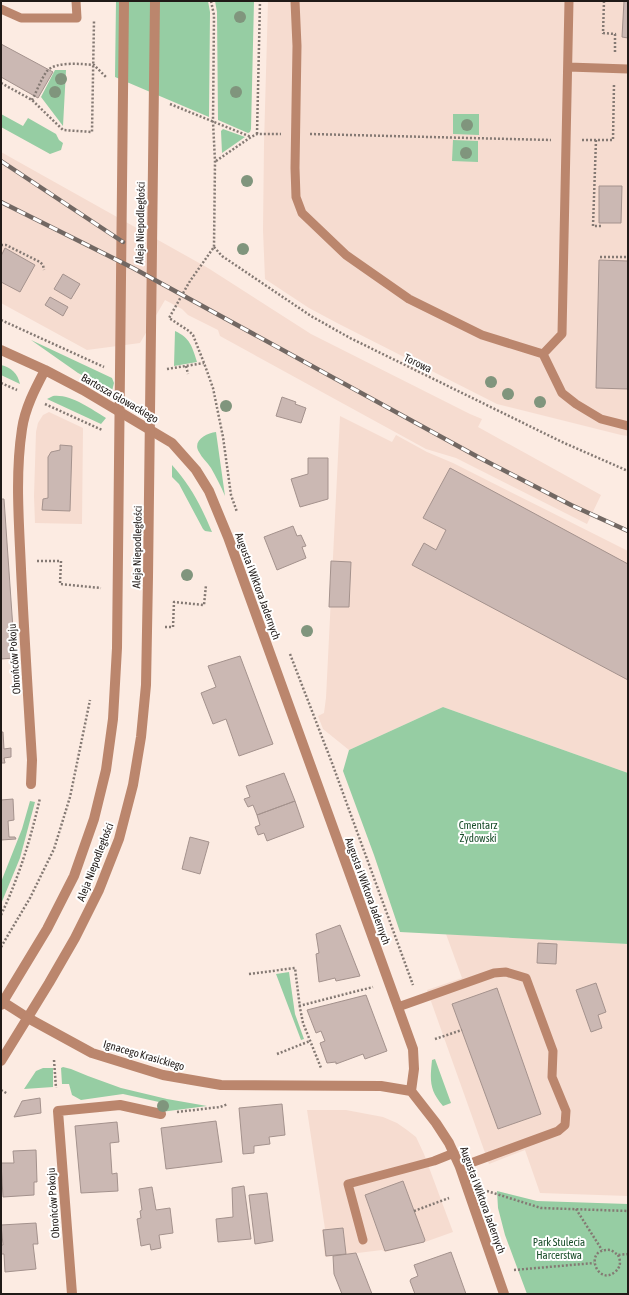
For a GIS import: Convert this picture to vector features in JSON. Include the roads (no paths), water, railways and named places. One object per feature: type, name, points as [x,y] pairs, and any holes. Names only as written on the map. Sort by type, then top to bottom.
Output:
[{"type":"street","name":"Aleja Niepodległości","points":[[2,1004],[47,929],[74,876],[94,819],[106,770],[113,719],[117,648],[124,1]]},
{"type":"street","name":"Aleja Niepodległości","points":[[1,1061],[75,938],[99,890],[119,839],[133,785],[141,737],[146,684],[155,1]]},
{"type":"street","name":"Bartosza Głowackiego","points":[[1,350],[45,370],[83,390],[172,443],[196,470],[209,491]]},
{"type":"street","name":"Obrońców Pokoju","points":[[31,784],[32,760],[18,511],[19,458],[25,414],[31,397],[45,370]]},
{"type":"street","name":"Augusta i Wiktora Jadernych","points":[[209,491],[228,537],[413,1049],[414,1069],[411,1091],[436,1123],[454,1153],[504,1294]]},
{"type":"street","name":"Ignacego Krasickiego","points":[[2,1004],[92,1053],[163,1075],[221,1085],[381,1086],[411,1091]]},
{"type":"street","name":"Obrońców Pokoju","points":[[72,1294],[58,1111],[120,1105],[161,1114]]},
{"type":"lane","points":[[1,9],[21,18],[77,18],[76,1]]},
{"type":"lane","points":[[295,1],[297,46],[295,168],[296,197],[302,213],[346,255],[409,299],[482,335],[543,354],[562,393],[600,419],[628,426]]},
{"type":"lane","points":[[543,354],[562,334],[569,1]]},
{"type":"lane","points":[[568,67],[628,69]]},
{"type":"lane","points":[[398,1007],[494,973],[506,972],[526,978],[553,1051],[552,1077],[566,1111],[565,1124],[558,1131],[460,1167]]},
{"type":"lane","points":[[364,1240],[348,1184],[434,1161],[454,1153]]},
{"type":"railway","points":[[1,161],[123,242]]},
{"type":"railway","points":[[1,202],[133,268],[478,457],[571,505],[628,531]]},
{"type":"park label","name":"Cmentarz Żydowski","points":[[478,831]]},
{"type":"park label","name":"Park Stulecia Harcerstwa","points":[[559,1248]]}]
